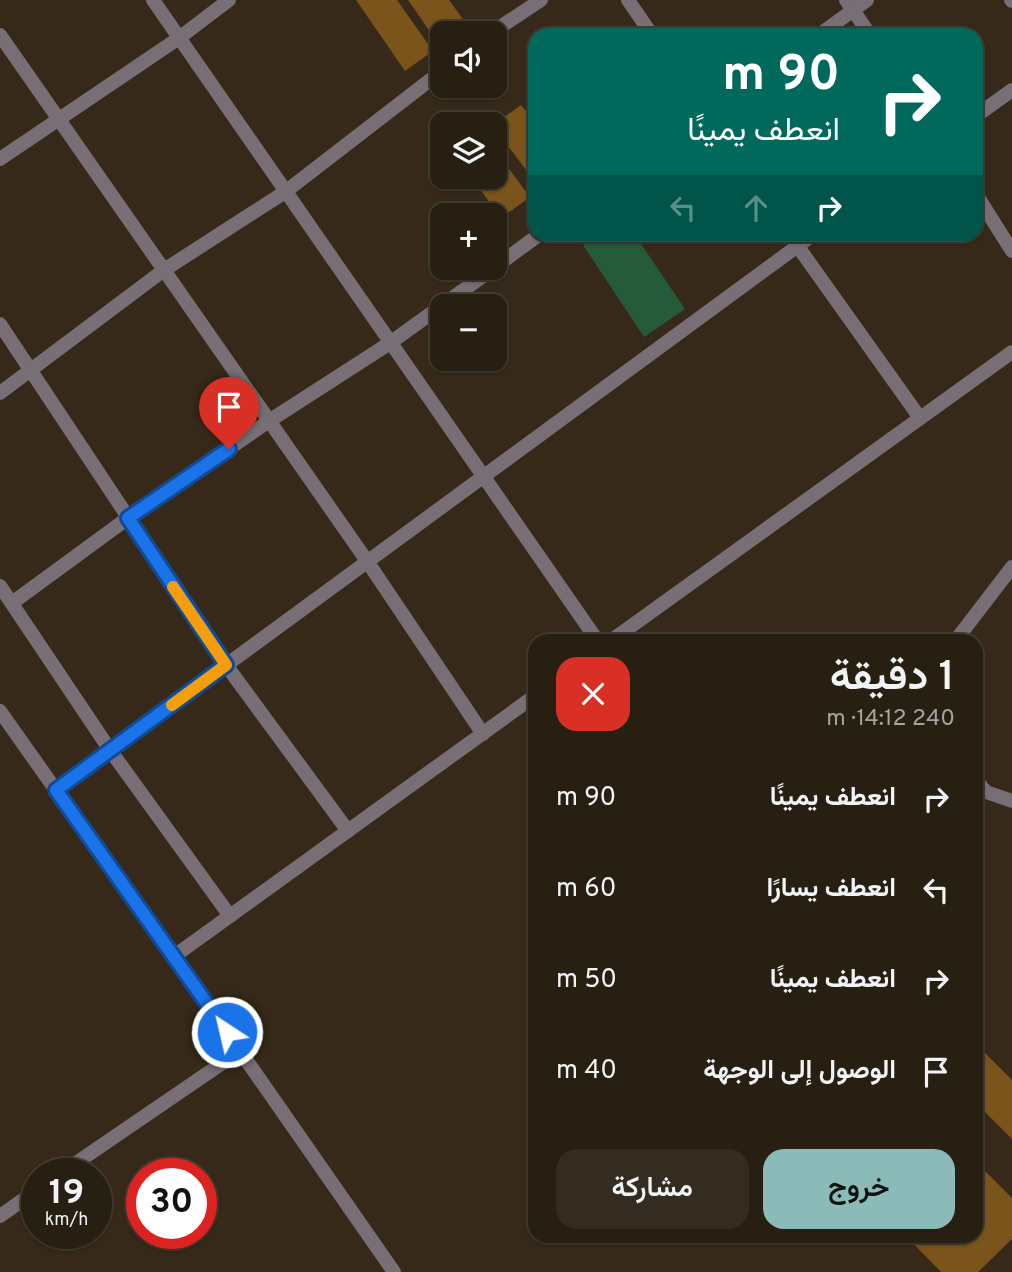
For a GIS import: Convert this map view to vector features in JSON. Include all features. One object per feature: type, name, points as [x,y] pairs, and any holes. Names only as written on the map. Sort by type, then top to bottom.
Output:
[{"type":"street","points":[[153,0],[593,634]]},
{"type":"street","points":[[0,159],[229,0]]},
{"type":"street","points":[[507,22],[541,0]]},
{"type":"street","points":[[628,0],[647,28]]},
{"type":"street","points":[[826,28],[850,5],[867,0]]},
{"type":"street","points":[[850,5],[865,28]]},
{"type":"street","points":[[0,34],[367,561],[482,734]]},
{"type":"street","points":[[0,393],[164,270],[285,192],[430,80]]},
{"type":"street","points":[[983,111],[1012,90]]},
{"type":"street","points":[[983,205],[1012,251]]},
{"type":"street","points":[[507,258],[529,242]]},
{"type":"street","points":[[56,790],[483,477],[792,242]]},
{"type":"street","points":[[794,242],[920,418]]},
{"type":"street","points":[[12,603],[128,518],[269,421],[390,343],[477,280]]},
{"type":"street","points":[[0,324],[226,665],[348,831]]},
{"type":"street","points":[[620,634],[1012,352]]},
{"type":"street","points":[[961,634],[1012,567]]},
{"type":"street","points":[[0,586],[110,750],[230,916]]},
{"type":"street","points":[[173,957],[528,701]]},
{"type":"street","points":[[0,711],[394,1272]]},
{"type":"street","points":[[983,788],[986,792],[1012,801]]},
{"type":"street","points":[[83,1158],[240,1051]]},
{"type":"street","points":[[0,1216],[21,1201]]},
{"type":"green space","points":[[588,242],[640,242],[685,309],[644,337],[583,245]]},
{"type":"building","points":[[356,0],[397,0],[430,47],[430,53],[405,71]]},
{"type":"building","points":[[408,0],[449,0],[464,21],[430,21],[430,32]]},
{"type":"building","points":[[521,105],[528,114],[528,172],[507,145],[507,115]]},
{"type":"building","points":[[507,166],[528,194],[528,198],[507,214],[507,203],[490,203],[480,189],[507,189]]},
{"type":"building","points":[[983,1051],[1012,1080],[1012,1139],[983,1110]]},
{"type":"building","points":[[983,1171],[1012,1198],[1012,1239],[978,1272],[941,1272],[913,1243],[983,1243]]},
{"type":"slow traffic","points":[[172,705],[226,665],[173,587]]},
{"type":"route","points":[[227,1032],[56,790],[226,665],[128,518],[229,449]]}]
